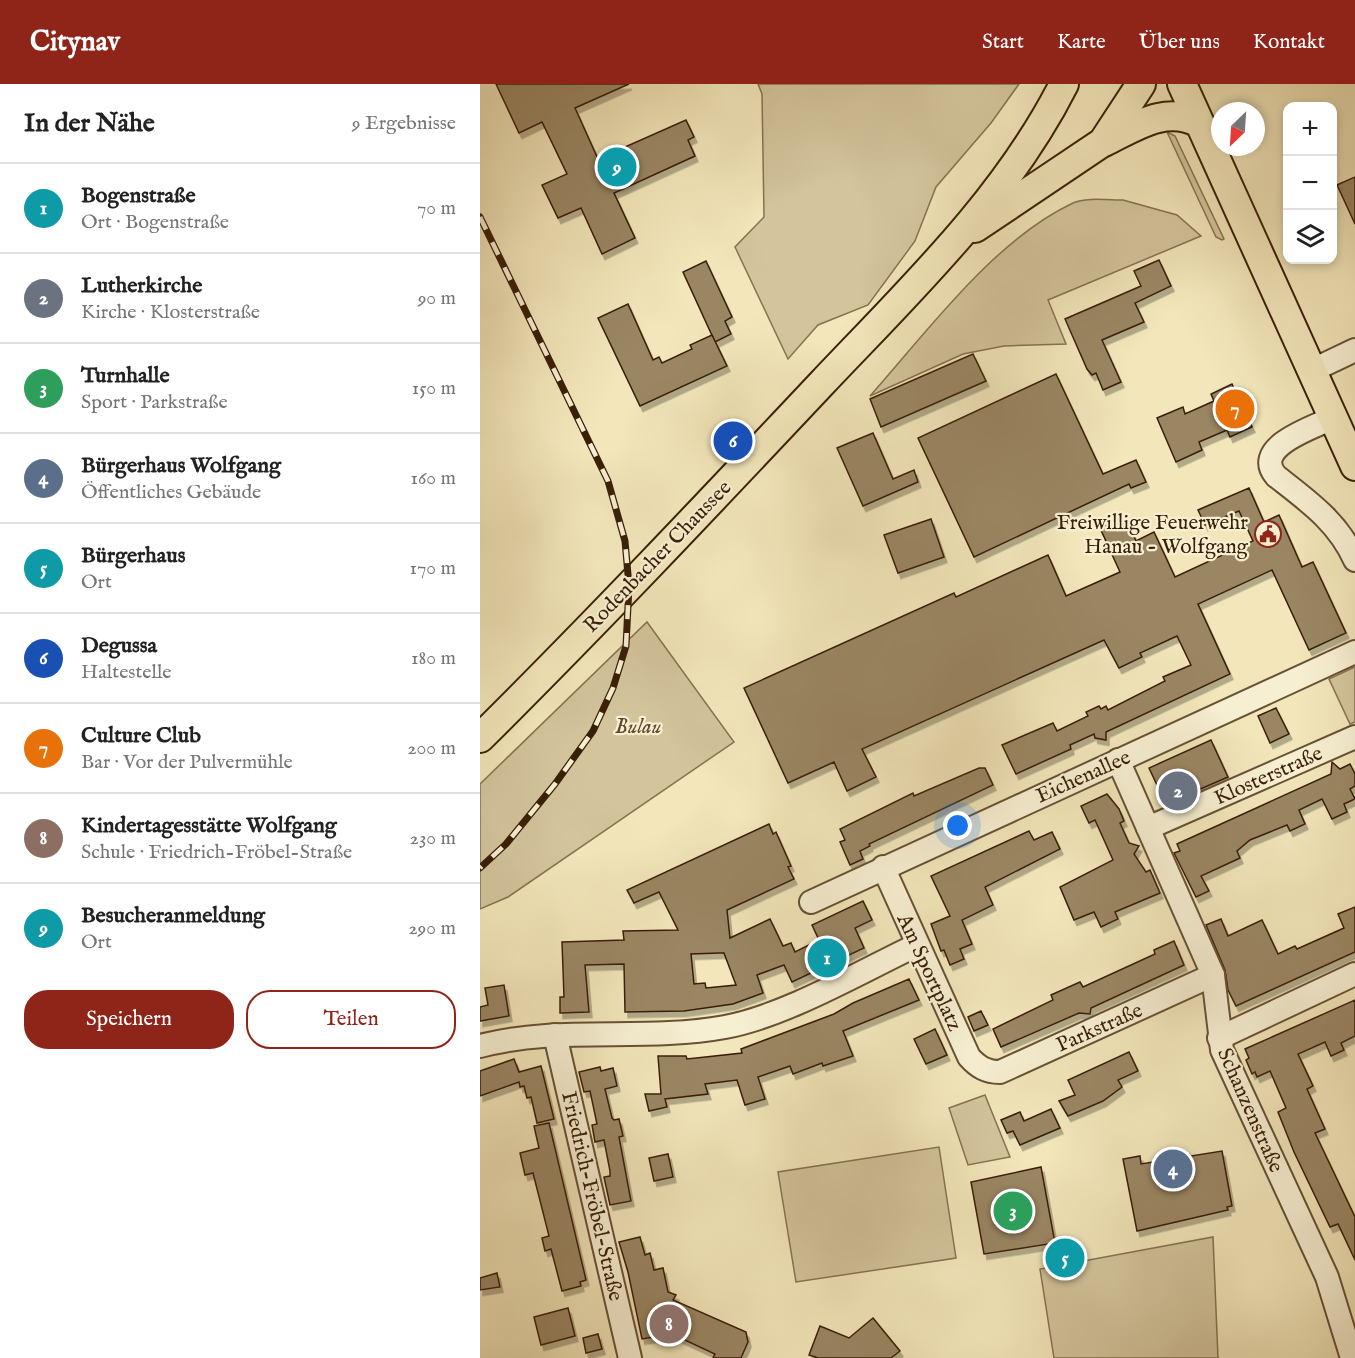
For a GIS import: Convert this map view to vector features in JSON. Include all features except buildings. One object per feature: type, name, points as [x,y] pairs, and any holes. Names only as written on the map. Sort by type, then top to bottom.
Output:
[{"type":"main road","points":[[956,241],[1016,162],[1064,84]]},
{"type":"main road","points":[[1102,142],[1141,84]]},
{"type":"main road","points":[[1182,84],[1355,466]]},
{"type":"main road","points":[[956,241],[1102,142],[1156,117],[1177,115],[1199,123]]},
{"type":"main road","name":"Rodenbacher Chaussee","points":[[480,738],[693,520],[956,241]]},
{"type":"street","points":[[1313,370],[1355,350]]},
{"type":"street","points":[[1333,418],[1279,445],[1272,454],[1271,466],[1276,476],[1335,526],[1355,560]]},
{"type":"street","name":"Eichenallee","points":[[811,902],[1355,652]]},
{"type":"street","name":"Klosterstraße","points":[[1148,828],[1355,737]]},
{"type":"street","name":"Schanzenstraße","points":[[1118,760],[1212,975],[1222,1050],[1327,1277],[1352,1358]]},
{"type":"street","name":"Am Sportplatz","points":[[883,867],[969,1057],[985,1070]]},
{"type":"street","points":[[480,1046],[514,1038],[680,1032],[741,1023],[777,1011],[917,945]]},
{"type":"street","points":[[1220,1038],[1355,974]]},
{"type":"street","name":"Parkstraße","points":[[985,1070],[1000,1072],[1212,975]]},
{"type":"street","name":"Friedrich-Fröbel-Straße","points":[[555,1035],[630,1358]]},
{"type":"green space","points":[[758,84],[1019,84],[991,123],[936,187],[915,241],[868,305],[818,325],[788,359],[735,247],[764,217],[762,94]]},
{"type":"green space","points":[[1167,132],[1175,136],[1224,239],[1216,237]]},
{"type":"green space","points":[[1123,200],[1177,215],[1201,236],[1048,300],[1066,344],[1004,346],[963,354],[870,396],[963,289],[1016,240],[1044,219],[1078,201]]},
{"type":"green space","name":"Bulau","points":[[647,622],[734,742],[508,897],[480,909],[480,784]]},
{"type":"green space","points":[[1355,667],[1355,722],[1350,724],[1329,679]]},
{"type":"green space","points":[[985,1095],[1010,1157],[968,1165],[949,1108]]},
{"type":"green space","points":[[939,1147],[956,1258],[796,1282],[778,1172]]},
{"type":"green space","points":[[1213,1237],[1218,1358],[1054,1358],[1040,1269]]},
{"type":"railway","points":[[480,217],[608,481],[625,541],[629,586],[626,646],[613,688],[593,731],[555,784],[506,844],[480,868]]},
{"type":"place","name":"Besucheranmeldung","points":[[617,167]]},
{"type":"place","name":"Culture Club","points":[[1235,409]]},
{"type":"place","name":"Degussa","points":[[733,441]]},
{"type":"place","name":"Freiwillige Feuerwehr Hanau - Wolfgang","points":[[1268,534]]},
{"type":"place","name":"Lutherkirche","points":[[1178,791]]},
{"type":"place","name":"Bogenstraße","points":[[827,958]]},
{"type":"place","name":"Bürgerhaus Wolfgang","points":[[1173,1169]]},
{"type":"place","name":"Turnhalle","points":[[1013,1211]]},
{"type":"place","name":"Bürgerhaus","points":[[1065,1258]]},
{"type":"place","name":"Kindertagesstätte Wolfgang","points":[[669,1324]]}]
